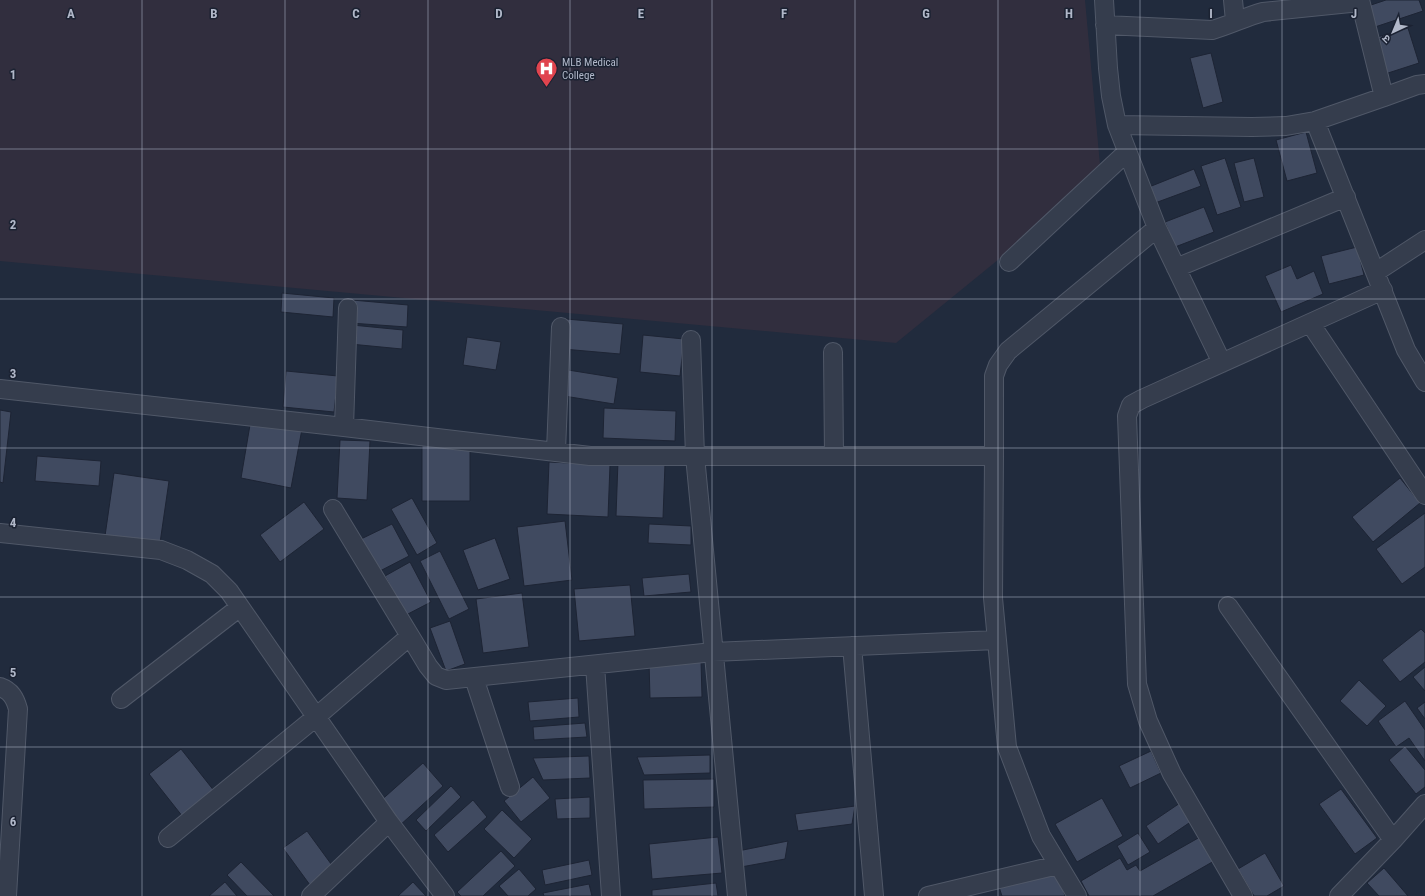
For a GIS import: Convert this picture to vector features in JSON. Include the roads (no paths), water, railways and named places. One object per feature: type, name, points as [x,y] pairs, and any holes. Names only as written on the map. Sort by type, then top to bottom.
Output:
[{"type":"street","points":[[1104,0],[1111,96],[1117,125],[1157,228],[1222,363]]},
{"type":"street","points":[[1233,0],[1235,21]]},
{"type":"street","points":[[1106,26],[1212,30],[1262,12],[1360,1],[1384,97]]},
{"type":"street","points":[[1117,125],[1252,127],[1286,126],[1315,121],[1417,85],[1425,84]]},
{"type":"street","points":[[1315,121],[1406,350],[1425,382]]},
{"type":"street","points":[[1009,262],[1127,152]]},
{"type":"street","points":[[1176,268],[1346,197]]},
{"type":"street","points":[[1076,896],[1041,836],[1007,747],[993,598],[994,376],[998,365],[1008,351],[1157,228]]},
{"type":"street","points":[[1376,272],[1425,240]]},
{"type":"street","points":[[1243,896],[1172,774],[1148,721],[1137,684],[1127,416],[1131,405],[1383,290]]},
{"type":"street","points":[[344,427],[348,308]]},
{"type":"street","points":[[1310,323],[1425,495]]},
{"type":"street","points":[[556,451],[561,327]]},
{"type":"street","points":[[691,340],[695,456],[737,896]]},
{"type":"street","points":[[833,352],[834,456]]},
{"type":"street","points":[[0,389],[590,456],[994,456]]},
{"type":"street","points":[[333,508],[428,666],[436,676],[446,680],[713,652],[997,640]]},
{"type":"street","points":[[0,533],[161,550],[187,560],[212,574],[229,592],[240,607],[389,822],[445,896]]},
{"type":"street","points":[[1228,606],[1393,840]]},
{"type":"street","points":[[122,699],[240,607]]},
{"type":"street","points":[[168,838],[316,717],[410,636]]},
{"type":"street","points":[[852,646],[874,896]]},
{"type":"street","points":[[595,665],[611,896]]},
{"type":"street","points":[[474,678],[510,787]]},
{"type":"street","points":[[0,687],[6,689],[15,697],[18,709],[5,826],[7,896]]},
{"type":"street","points":[[1339,896],[1393,840],[1425,804]]},
{"type":"street","points":[[311,896],[389,822]]},
{"type":"street","points":[[928,896],[1058,865]]},
{"type":"place","name":"MLB Medical College","points":[[547,88]]}]
